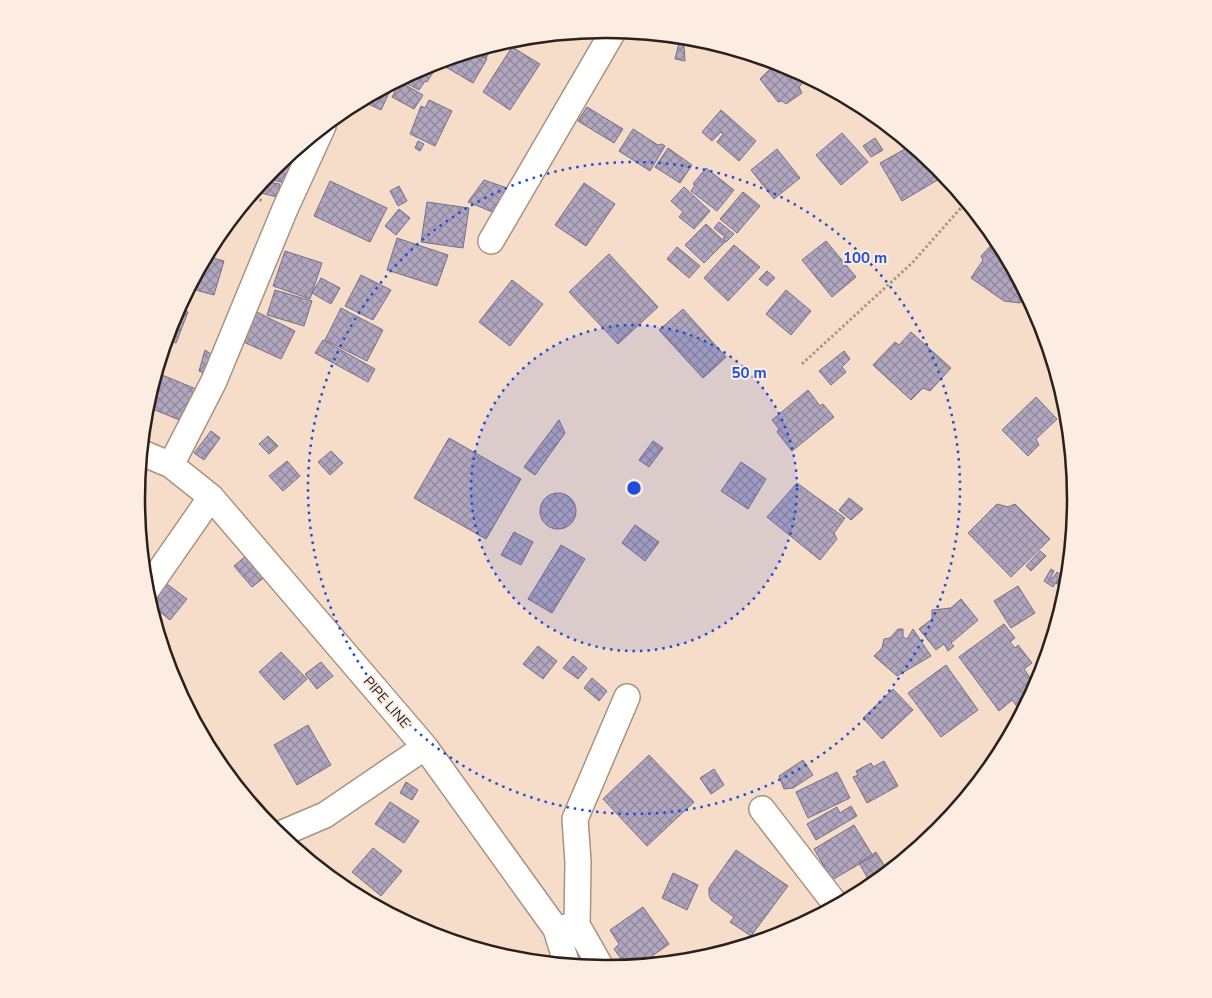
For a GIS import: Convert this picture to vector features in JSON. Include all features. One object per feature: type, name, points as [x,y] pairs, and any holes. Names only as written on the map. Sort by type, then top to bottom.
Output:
[{"type":"street","points":[[491,241],[609,38]]},
{"type":"street","points":[[171,465],[214,381],[285,209],[317,140]]},
{"type":"street","name":"PIPE LINE","points":[[146,455],[171,465],[211,497],[425,747],[594,960]]},
{"type":"street","points":[[152,582],[211,497]]},
{"type":"street","points":[[567,959],[567,927],[578,862],[575,819],[627,696]]},
{"type":"street","points":[[287,831],[326,815],[425,747]]},
{"type":"street","points":[[762,809],[833,901]]},
{"type":"path","points":[[802,364],[912,263],[962,206]]},
{"type":"building","points":[[679,43],[684,46],[685,61],[675,59]]},
{"type":"building","points":[[512,47],[540,64],[510,110],[483,92]]},
{"type":"building","points":[[490,52],[486,58],[481,55]]},
{"type":"building","points":[[480,55],[487,59],[473,83],[445,67]]},
{"type":"building","points":[[771,68],[804,82],[799,87],[802,93],[786,104],[782,101],[778,102],[760,79]]},
{"type":"building","points":[[434,71],[427,82],[425,81],[419,90],[406,83]]},
{"type":"building","points":[[404,84],[423,95],[414,109],[392,97],[397,88]]},
{"type":"building","points":[[390,91],[381,110],[368,104]]},
{"type":"building","points":[[429,100],[452,111],[435,146],[410,134],[421,106],[425,108]]},
{"type":"building","points":[[587,107],[623,129],[614,143],[578,121]]},
{"type":"building","points":[[721,110],[756,141],[739,161],[717,142],[723,134],[721,132],[712,141],[702,132]]},
{"type":"building","points":[[633,129],[658,145],[662,144],[665,146],[650,171],[619,151]]},
{"type":"building","points":[[842,133],[868,162],[841,185],[816,155]]},
{"type":"building","points":[[875,138],[883,150],[871,157],[863,146]]},
{"type":"building","points":[[418,141],[424,144],[420,151],[415,148]]},
{"type":"building","points":[[668,148],[692,165],[680,183],[655,167]]},
{"type":"building","points":[[777,149],[800,178],[774,199],[751,170]]},
{"type":"building","points":[[906,149],[938,180],[902,201],[880,163]]},
{"type":"building","points":[[297,157],[289,184],[273,180]]},
{"type":"building","points":[[706,168],[734,190],[717,211],[691,191],[695,185],[693,184]]},
{"type":"building","points":[[484,180],[507,188],[495,213],[468,202]]},
{"type":"building","points":[[330,181],[387,208],[370,242],[314,216]]},
{"type":"building","points":[[271,182],[280,184],[277,197],[261,193]]},
{"type":"building","points":[[584,183],[615,204],[586,246],[555,225]]},
{"type":"building","points":[[399,186],[407,201],[398,206],[390,191]]},
{"type":"building","points":[[684,187],[710,211],[694,229],[679,217],[683,212],[671,201]]},
{"type":"building","points":[[743,192],[760,206],[737,233],[720,219]]},
{"type":"building","points":[[427,202],[469,208],[463,248],[421,242]]},
{"type":"building","points":[[399,209],[410,218],[396,235],[385,226]]},
{"type":"building","points":[[719,222],[734,234],[726,242],[723,238],[725,237],[714,228]]},
{"type":"building","points":[[706,224],[725,242],[704,263],[685,245]]},
{"type":"building","points":[[397,238],[448,255],[437,286],[387,270]]},
{"type":"building","points":[[826,241],[856,277],[832,297],[802,260]]},
{"type":"building","points":[[734,245],[760,267],[728,301],[704,278]]},
{"type":"building","points":[[991,245],[1020,295],[1022,300],[1020,303],[1004,301],[971,278],[983,260],[981,256]]},
{"type":"building","points":[[677,247],[700,266],[689,278],[667,259]]},
{"type":"building","points":[[285,251],[322,263],[310,299],[273,286]]},
{"type":"building","points":[[609,254],[658,307],[618,344],[569,292]]},
{"type":"building","points":[[212,258],[224,261],[214,295],[195,290]]},
{"type":"building","points":[[767,271],[775,278],[767,286],[759,279]]},
{"type":"building","points":[[361,275],[391,290],[373,320],[345,306]]},
{"type":"building","points":[[321,278],[340,288],[331,304],[312,293]]},
{"type":"building","points":[[512,280],[543,304],[510,346],[479,322]]},
{"type":"building","points":[[275,290],[312,301],[304,326],[267,315]]},
{"type":"building","points":[[786,290],[811,311],[791,335],[766,314]]},
{"type":"building","points":[[341,308],[383,330],[367,361],[325,340]]},
{"type":"building","points":[[683,309],[726,357],[703,378],[659,330]]},
{"type":"building","points":[[253,310],[295,331],[281,359],[237,339]]},
{"type":"building","points":[[185,311],[188,312],[176,343],[173,342]]},
{"type":"building","points":[[911,332],[951,368],[930,391],[923,388],[911,400],[873,365],[895,342],[899,345]]},
{"type":"building","points":[[323,340],[375,369],[368,382],[315,353]]},
{"type":"building","points":[[205,350],[217,358],[210,376],[199,371]]},
{"type":"building","points":[[844,351],[850,359],[842,367],[846,372],[831,385],[819,371]]},
{"type":"building","points":[[162,375],[196,389],[182,421],[153,409]]},
{"type":"building","points":[[808,390],[820,406],[823,404],[834,417],[792,451],[777,432],[779,429],[772,420]]},
{"type":"building","points":[[1036,397],[1057,419],[1036,439],[1039,445],[1028,456],[1002,430]]},
{"type":"building","points":[[559,420],[565,433],[535,475],[524,467]]},
{"type":"building","points":[[211,431],[220,438],[204,460],[194,453]]},
{"type":"building","points":[[268,436],[278,446],[269,454],[259,444]]},
{"type":"building","points":[[449,438],[521,479],[486,539],[414,498]]},
{"type":"building","points":[[653,441],[663,448],[649,467],[639,460]]},
{"type":"building","points":[[331,451],[343,463],[330,475],[318,462]]},
{"type":"building","points":[[287,461],[300,476],[283,491],[269,476]]},
{"type":"building","points":[[741,462],[766,479],[748,509],[721,491]]},
{"type":"building","points":[[797,483],[845,518],[834,533],[837,539],[820,560],[767,517]]},
{"type":"building","points":[[558,493],[565,494],[571,498],[575,504],[575,518],[571,524],[565,528],[558,529],[551,528],[545,524],[541,518],[540,511],[541,504],[545,498],[551,494]]},
{"type":"building","points":[[849,498],[863,509],[851,520],[839,510]]},
{"type":"building","points":[[997,504],[1008,507],[1015,504],[1050,539],[1011,577],[968,533]]},
{"type":"building","points":[[635,525],[659,542],[645,561],[622,543]]},
{"type":"building","points":[[514,532],[533,542],[521,565],[501,555]]},
{"type":"building","points":[[561,545],[585,559],[552,613],[528,599]]},
{"type":"building","points":[[1040,551],[1046,556],[1031,571],[1026,566]]},
{"type":"building","points":[[248,554],[266,576],[252,587],[234,566]]},
{"type":"building","points":[[1051,569],[1054,571],[1051,577],[1053,578],[1057,572],[1061,575],[1053,587],[1044,581]]},
{"type":"building","points":[[1061,576],[1060,586],[1056,583]]},
{"type":"building","points":[[163,581],[187,599],[170,620],[158,610],[154,595]]},
{"type":"building","points":[[1018,586],[1035,613],[1011,628],[994,601]]},
{"type":"building","points":[[961,599],[978,620],[951,643],[954,646],[948,651],[944,644],[936,650],[919,629],[932,619],[932,610],[951,608]]},
{"type":"building","points":[[1004,624],[1015,638],[1010,642],[1015,648],[1018,645],[1032,663],[1024,669],[1031,679],[1023,696],[1019,699],[1021,701],[1018,707],[1012,700],[999,711],[959,657]]},
{"type":"building","points":[[898,629],[903,629],[903,637],[907,639],[913,629],[931,656],[897,676],[874,656],[882,648],[884,639],[890,638]]},
{"type":"building","points":[[538,646],[557,661],[543,679],[523,664]]},
{"type":"building","points":[[281,652],[307,679],[284,700],[259,672]]},
{"type":"building","points":[[573,656],[587,668],[578,679],[563,668]]},
{"type":"building","points":[[321,662],[333,676],[317,689],[305,674]]},
{"type":"building","points":[[946,665],[978,710],[941,737],[908,693]]},
{"type":"building","points":[[592,678],[607,691],[599,701],[584,688]]},
{"type":"building","points":[[893,689],[913,710],[882,739],[863,718]]},
{"type":"building","points":[[308,725],[331,765],[297,785],[274,745]]},
{"type":"building","points":[[649,755],[694,802],[647,846],[603,799]]},
{"type":"building","points":[[803,760],[813,775],[793,788],[784,789],[779,776]]},
{"type":"building","points":[[884,761],[898,786],[867,803],[853,777],[858,775],[856,771],[871,763],[873,767]]},
{"type":"building","points":[[714,769],[724,785],[711,794],[700,778]]},
{"type":"building","points":[[837,772],[850,798],[808,818],[796,792]]},
{"type":"building","points":[[406,782],[418,790],[412,800],[400,793]]},
{"type":"building","points":[[390,802],[419,821],[404,843],[375,824]]},
{"type":"building","points":[[851,806],[857,816],[816,840],[807,824],[837,807],[840,813]]},
{"type":"building","points":[[854,825],[873,856],[832,880],[814,849]]},
{"type":"building","points":[[373,848],[402,871],[381,896],[352,872]]},
{"type":"building","points":[[736,850],[788,886],[751,936],[730,922],[734,917],[711,900],[709,895],[709,888]]},
{"type":"building","points":[[876,852],[885,866],[868,879],[859,863]]},
{"type":"building","points":[[673,873],[698,885],[687,910],[662,898]]},
{"type":"building","points":[[643,907],[669,944],[648,959],[622,960],[614,949],[619,944],[610,930]]}]
